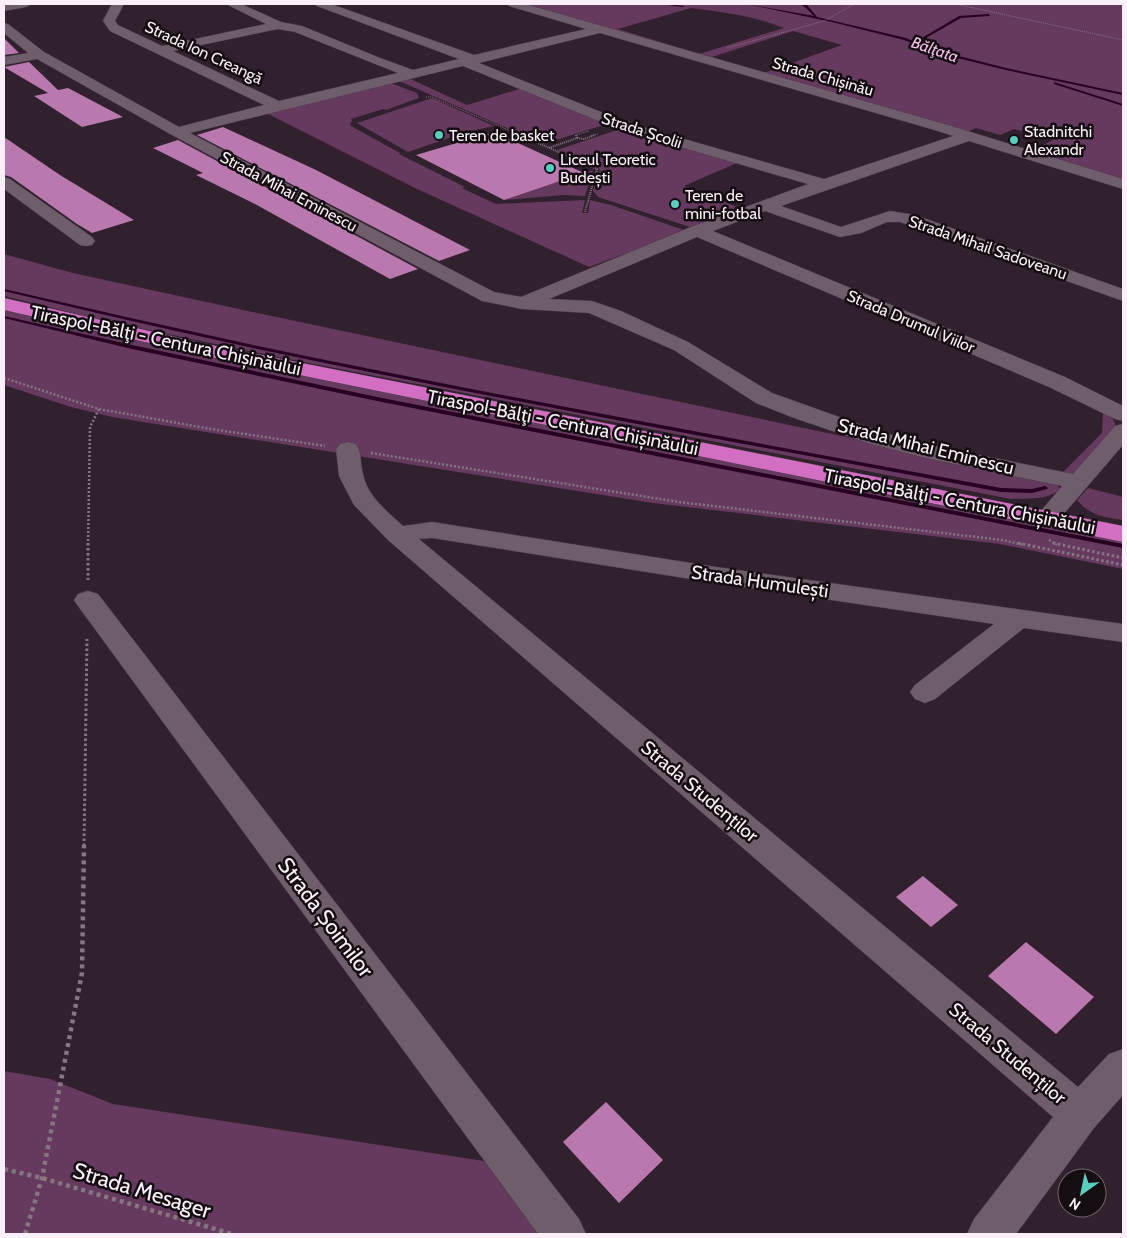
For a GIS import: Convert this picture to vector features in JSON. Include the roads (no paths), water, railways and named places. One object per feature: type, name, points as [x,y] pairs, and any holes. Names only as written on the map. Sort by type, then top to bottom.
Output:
[{"type":"highway","name":"Tiraspol-Bălţi - Centura Chișinăului","points":[[4,304],[220,353],[1046,527],[1123,534]]},
{"type":"street","points":[[4,7],[26,4]]},
{"type":"street","name":"Strada Ion Creangă","points":[[118,4],[109,21],[109,24],[114,28],[277,106]]},
{"type":"street","points":[[232,4],[278,24],[298,29],[413,74]]},
{"type":"street","name":"Strada Școlii","points":[[321,4],[469,61],[601,118],[824,184]]},
{"type":"street","name":"Strada Chișinău","points":[[513,4],[968,136],[1123,184]]},
{"type":"street","points":[[160,50],[278,24]]},
{"type":"street","name":"Strada Mihai Eminescu","points":[[4,27],[10,38],[39,55],[177,132],[480,293],[506,301],[592,307],[614,315],[681,346],[764,398],[802,413],[876,438],[1077,482]]},
{"type":"street","points":[[177,132],[277,106],[600,30]]},
{"type":"street","points":[[4,61],[39,55]]},
{"type":"street","points":[[522,303],[697,231],[824,184],[968,136]]},
{"type":"street","points":[[4,182],[86,241]]},
{"type":"street","name":"Strada Mihail Sadoveanu","points":[[766,206],[840,232],[846,232],[883,218],[897,216],[913,220],[1123,295]]},
{"type":"street","name":"Strada Drumul Viilor","points":[[697,231],[1057,382],[1123,414]]},
{"type":"street","name":"Strada Mihai Eminescu","points":[[571,282],[578,293],[592,307]]},
{"type":"street","points":[[1046,527],[1077,482],[1123,430]]},
{"type":"street","name":"Strada Studenților","points":[[348,449],[351,476],[366,505],[397,534],[1080,1114]]},
{"type":"street","name":"Strada Humulești","points":[[397,534],[432,530],[716,575],[1123,634]]},
{"type":"street","name":"Strada Șoimilor","points":[[88,600],[564,1234]]},
{"type":"street","points":[[925,692],[1020,618]]},
{"type":"street","points":[[988,1234],[1080,1114],[1123,1067]]},
{"type":"waterway","points":[[668,4],[683,6]]},
{"type":"waterway","name":"Bălţata","points":[[747,4],[832,21],[905,39],[934,51],[1006,69],[1123,94]]},
{"type":"waterway","points":[[801,4],[806,6],[816,17]]},
{"type":"waterway","points":[[915,43],[960,17],[989,15]]},
{"type":"waterway","points":[[1055,83],[1123,105]]},
{"type":"waterway","points":[[4,290],[252,346],[501,396],[1001,490],[1032,491],[1045,488]]},
{"type":"waterway","points":[[4,317],[132,347],[377,399],[1123,546]]},
{"type":"place","name":"Teren de basket","points":[[439,135]]},
{"type":"place","name":"Stadnitchi Alexandr","points":[[1014,140]]},
{"type":"place","name":"Liceul Teoretic Budești","points":[[550,168]]},
{"type":"place","name":"Teren de mini-fotbal","points":[[675,204]]}]
